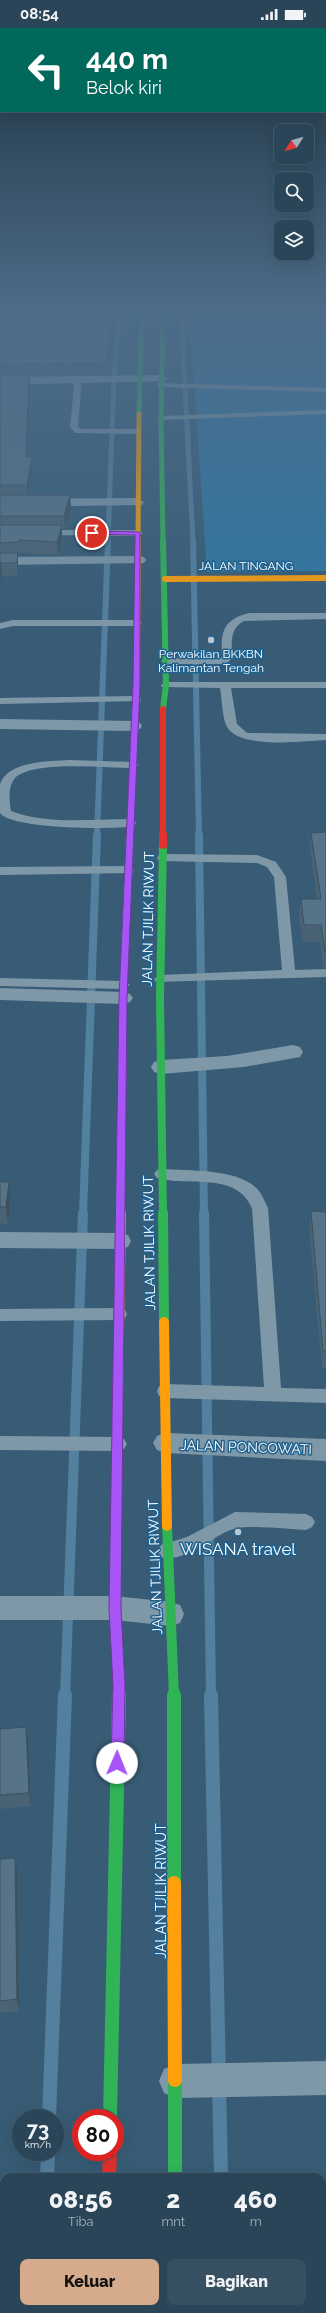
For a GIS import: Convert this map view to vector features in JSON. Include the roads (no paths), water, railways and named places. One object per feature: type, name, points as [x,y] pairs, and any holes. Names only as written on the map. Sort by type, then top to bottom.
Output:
[{"type":"main road","name":"JALAN TJILIK RIWUT","points":[[138,416],[137,502],[139,560],[136,699],[147,722],[163,858],[161,979],[162,1174],[167,1551],[174,1685],[176,2173]]},
{"type":"main road","name":"JALAN TJILIK RIWUT","points":[[110,2109],[119,1686],[115,1608],[123,992],[133,765],[147,722],[166,685],[161,418]]},
{"type":"main road","name":"JALAN TINGANG","points":[[165,579],[326,578]]},
{"type":"main road","points":[[109,2173],[110,2161]]},
{"type":"street","points":[[0,503],[137,502]]},
{"type":"street","points":[[0,561],[139,560]]},
{"type":"street","points":[[0,724],[147,722]]},
{"type":"street","points":[[0,994],[123,992]]},
{"type":"street","points":[[161,1067],[220,1065],[257,1060],[293,1052]]},
{"type":"street","points":[[0,1240],[120,1242]]},
{"type":"street","name":"JALAN PONCOWATI","points":[[166,1444],[326,1450]]},
{"type":"street","points":[[0,1608],[115,1608],[170,1614]]},
{"type":"street","points":[[176,2081],[326,2078]]},
{"type":"lane","points":[[75,416],[74,427],[78,431],[138,432]]},
{"type":"lane","points":[[161,418],[226,416]]},
{"type":"lane","points":[[31,533],[138,533]]},
{"type":"lane","points":[[166,661],[222,662],[227,658],[226,632],[230,625],[240,618],[249,616],[326,616]]},
{"type":"lane","points":[[0,622],[137,622]]},
{"type":"lane","points":[[0,626],[13,622]]},
{"type":"lane","points":[[166,685],[326,685]]},
{"type":"lane","points":[[225,685],[232,725],[244,736],[259,738],[326,737]]},
{"type":"lane","points":[[0,701],[136,699]]},
{"type":"lane","points":[[130,823],[36,821],[17,819],[6,813],[3,802],[5,786],[11,775],[35,765],[133,765]]},
{"type":"lane","points":[[163,858],[257,859],[268,861],[276,867],[280,877],[289,974]]},
{"type":"lane","points":[[0,871],[128,870]]},
{"type":"lane","points":[[161,979],[326,973]]},
{"type":"lane","points":[[0,982],[123,992]]},
{"type":"lane","points":[[162,1174],[226,1180],[241,1186],[254,1194],[260,1208],[273,1395]]},
{"type":"lane","points":[[0,1315],[119,1314]]},
{"type":"lane","points":[[165,1391],[326,1396]]},
{"type":"lane","points":[[0,1443],[118,1444]]},
{"type":"lane","points":[[167,1551],[192,1543],[235,1520],[306,1522]]},
{"type":"waterway","points":[[108,541],[113,416]]},
{"type":"waterway","points":[[187,416],[193,541]]},
{"type":"waterway","points":[[97,836],[108,540]]},
{"type":"waterway","points":[[193,540],[199,836]]},
{"type":"waterway","points":[[83,1214],[97,835]]},
{"type":"waterway","points":[[199,835],[204,1214]]},
{"type":"waterway","points":[[65,1696],[83,1213]]},
{"type":"waterway","points":[[204,1213],[211,1696]]},
{"type":"waterway","points":[[49,2109],[65,1695]]},
{"type":"waterway","points":[[211,1695],[221,2173]]},
{"type":"waterway","points":[[47,2173],[48,2161]]},
{"type":"place","name":"Perwakilan BKKBN Kalimantan Tengah","points":[[211,640]]},
{"type":"place","name":"WISANA travel","points":[[238,1532]]}]
